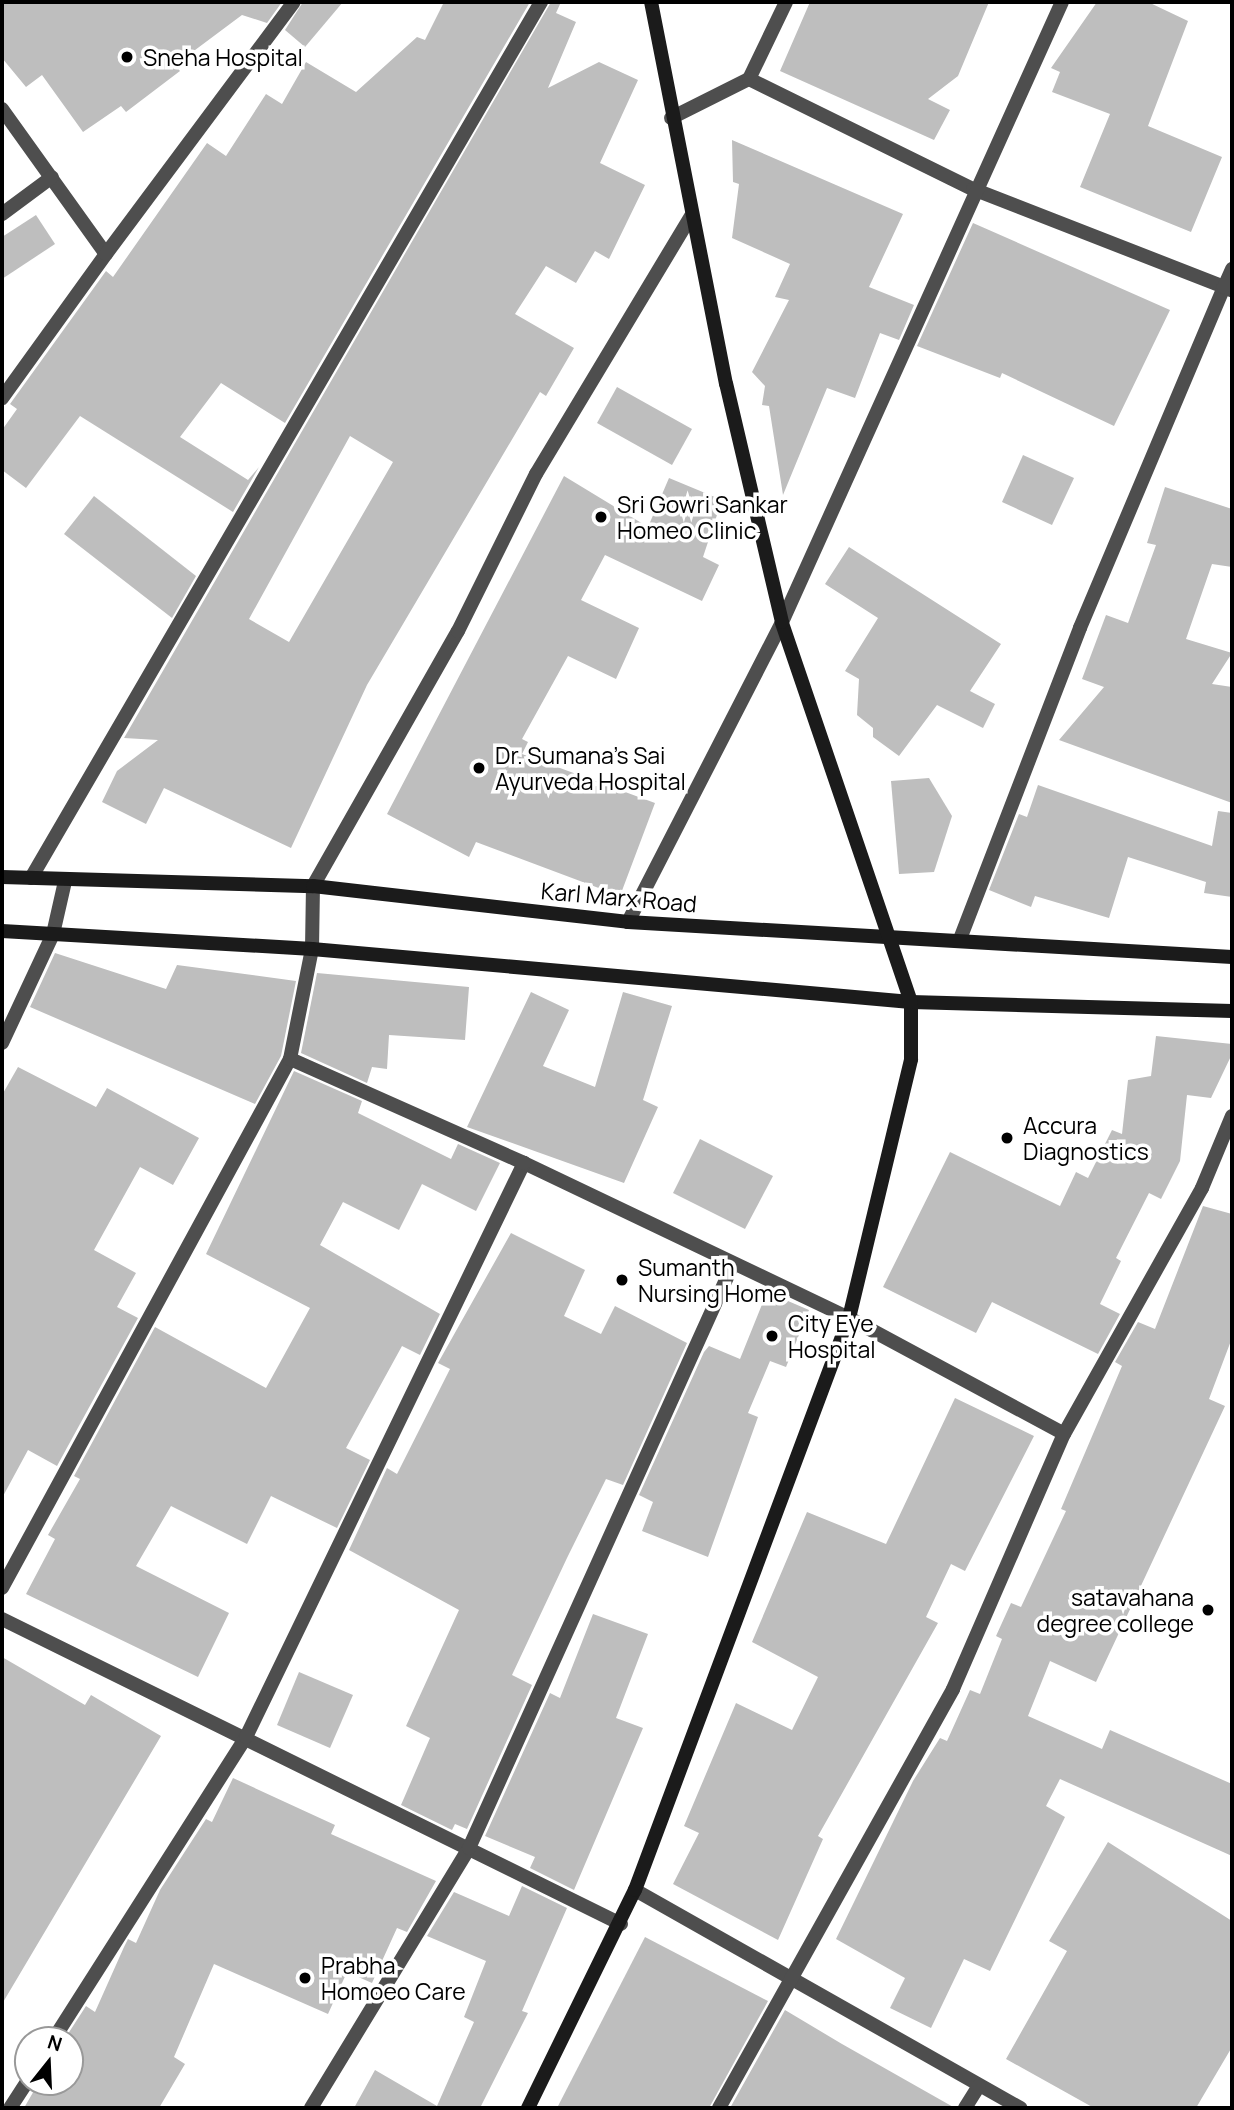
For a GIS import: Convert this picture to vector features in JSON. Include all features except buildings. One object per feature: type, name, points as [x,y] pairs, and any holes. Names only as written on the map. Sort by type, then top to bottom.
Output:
[{"type":"main road","points":[[528,2108],[621,1924],[635,1890],[849,1318],[911,1059],[911,1002],[887,940],[782,622],[691,216],[651,2]]},
{"type":"main road","name":"Karl Marx Road","points":[[2,877],[65,881],[313,886],[628,922],[887,940],[960,939],[1232,957]]},
{"type":"main road","points":[[2,931],[312,949],[911,1002],[1232,1011]]},
{"type":"street","points":[[2,398],[294,2]]},
{"type":"street","points":[[31,878],[541,2]]},
{"type":"street","points":[[671,118],[749,79],[786,2]]},
{"type":"street","points":[[628,922],[782,622],[973,189],[1062,2]]},
{"type":"street","points":[[749,79],[973,189],[1228,289]]},
{"type":"street","points":[[2,109],[106,254]]},
{"type":"street","points":[[2,214],[52,177]]},
{"type":"street","points":[[2,1588],[290,1059],[312,949],[313,886],[458,631],[536,474],[691,216]]},
{"type":"street","points":[[960,939],[1080,628],[1228,289],[1232,269]]},
{"type":"street","points":[[2,1043],[53,934],[65,881]]},
{"type":"street","points":[[290,1059],[524,1163],[849,1318],[1064,1434]]},
{"type":"street","points":[[719,2108],[953,1689],[1064,1434],[1202,1188],[1232,1116]]},
{"type":"street","points":[[62,2026],[246,1737],[524,1163]]},
{"type":"street","points":[[310,2108],[466,1847],[733,1264]]},
{"type":"street","points":[[2,1619],[621,1924]]},
{"type":"street","points":[[635,1890],[1021,2108]]},
{"type":"street","points":[[965,2108],[979,2085]]},
{"type":"place","name":"Sneha Hospital","points":[[127,57]]},
{"type":"place","name":"Sri Gowri Sankar Homeo Clinic","points":[[601,517]]},
{"type":"place","name":"Dr. Sumana's Sai Ayurveda Hospital","points":[[479,768]]},
{"type":"place","name":"Accura Diagnostics","points":[[1007,1138]]},
{"type":"place","name":"Sumanth Nursing Home","points":[[622,1280]]},
{"type":"place","name":"City Eye Hospital","points":[[772,1336]]},
{"type":"place","name":"satavahana degree college","points":[[1208,1610]]},
{"type":"place","name":"Prabha Homoeo Care","points":[[305,1978]]}]
